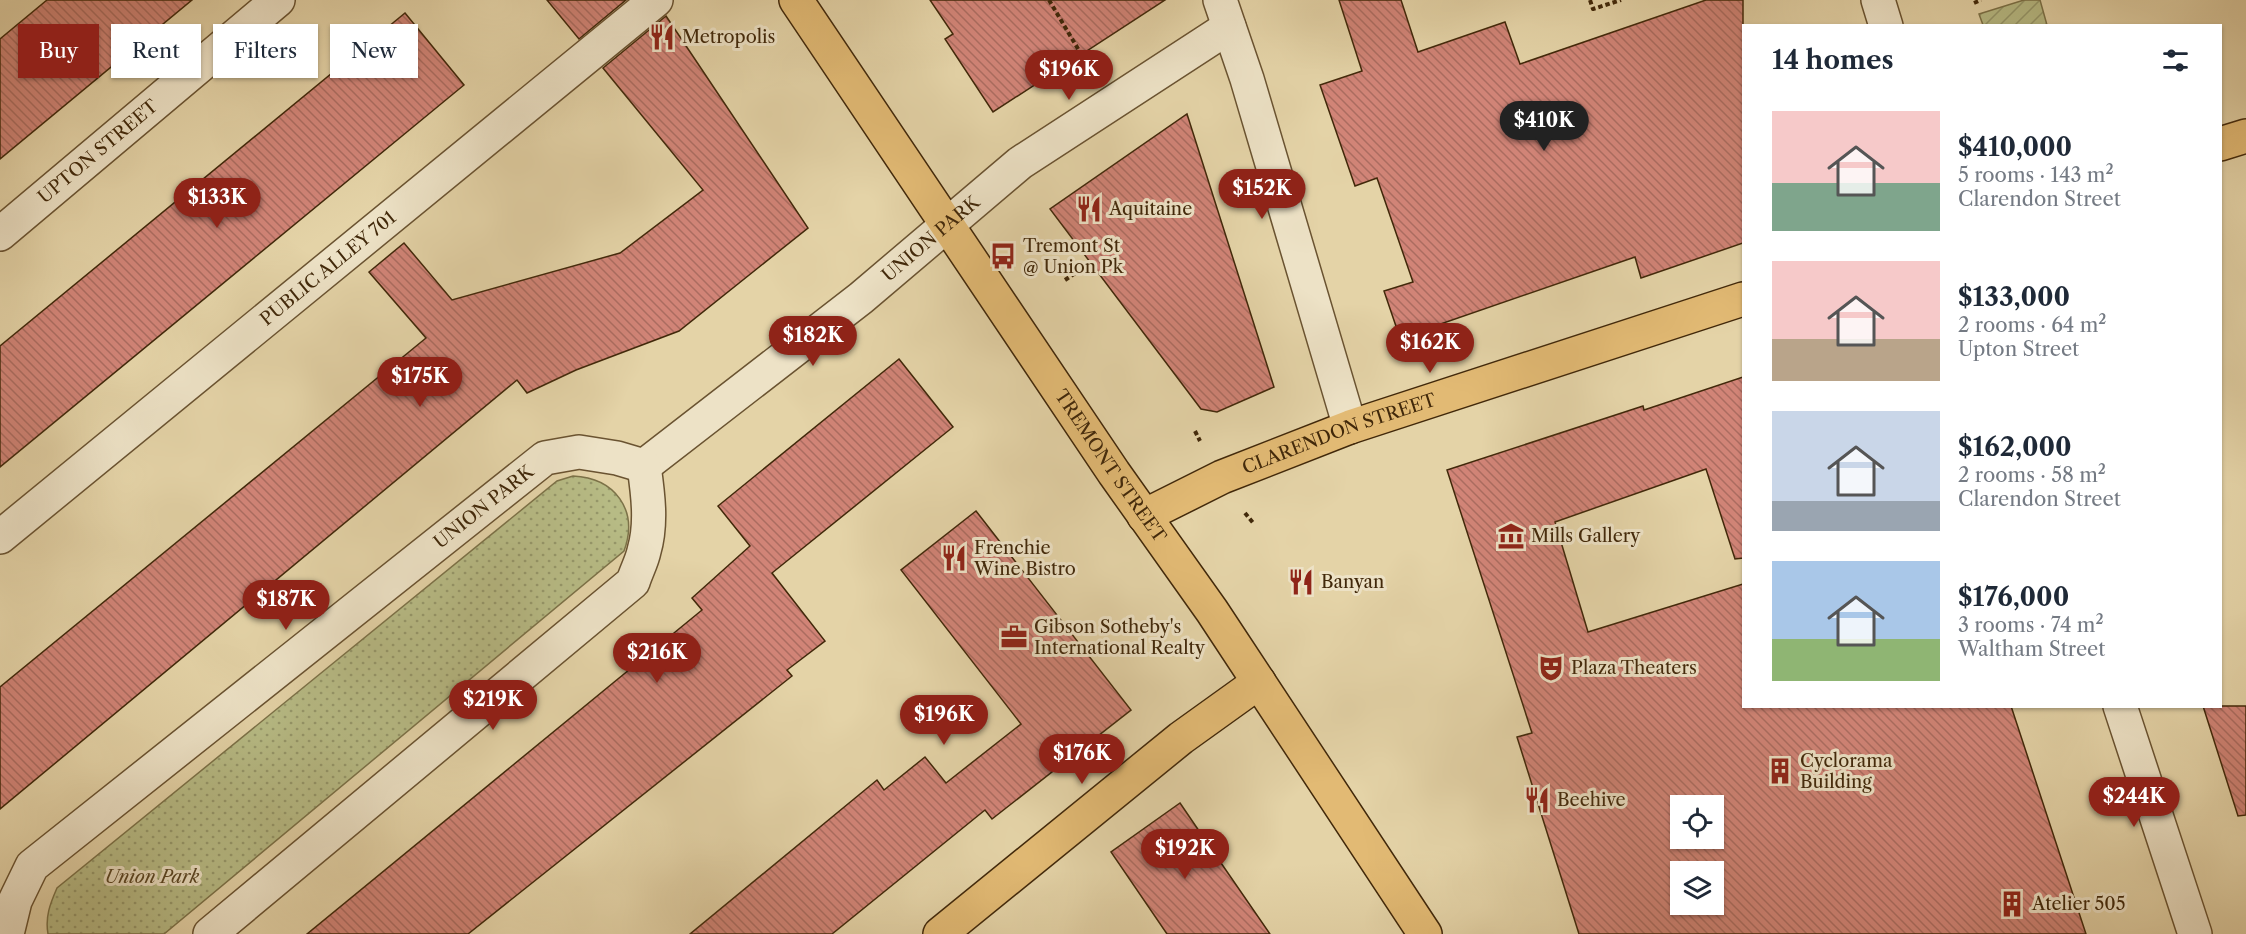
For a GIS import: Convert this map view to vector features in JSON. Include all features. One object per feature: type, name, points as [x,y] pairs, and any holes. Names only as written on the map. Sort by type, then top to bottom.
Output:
[{"type":"main road","name":"TREMONT STREET","points":[[796,0],[1144,516],[1183,568],[1425,934]]},
{"type":"main road","points":[[2222,143],[2246,136]]},
{"type":"main road","name":"CLARENDON STREET","points":[[1144,516],[1222,477],[1350,427],[1742,299]]},
{"type":"main road","points":[[940,934],[1181,738],[1259,682]]},
{"type":"street","name":"UPTON STREET","points":[[0,234],[278,0]]},
{"type":"street","name":"PUBLIC ALLEY 701","points":[[0,537],[656,0]]},
{"type":"street","points":[[1878,0],[1885,24]]},
{"type":"street","name":"UNION PARK","points":[[7,934],[15,901],[32,866],[545,458],[579,452],[617,458],[645,466],[861,298],[1020,163],[1225,14]]},
{"type":"street","points":[[1225,14],[1250,90],[1350,427]]},
{"type":"street","points":[[210,934],[633,582],[645,550],[648,520],[645,466]]},
{"type":"street","points":[[2121,708],[2195,934]]},
{"type":"path","points":[[1049,0],[1090,70]]},
{"type":"path","points":[[1590,0],[1593,9],[1621,0]]},
{"type":"path","points":[[1974,3],[1981,0]]},
{"type":"path","points":[[1065,280],[1083,268]]},
{"type":"green space","points":[[2024,0],[2040,0],[2047,24],[1983,24],[1979,14]]},
{"type":"green space","name":"Union Park","points":[[573,476],[601,483],[620,499],[626,510],[628,522],[628,536],[624,551],[164,934],[48,934],[49,911],[57,888],[557,481]]},
{"type":"building","points":[[47,0],[192,0],[163,24],[111,24],[111,67],[99,77],[99,24],[18,24]]},
{"type":"building","points":[[547,0],[626,0],[579,39]]},
{"type":"building","points":[[930,0],[1165,0],[993,112],[945,39],[953,34]]},
{"type":"building","points":[[1339,0],[1401,0],[1418,52],[1505,22],[1520,64],[1706,0],[1743,0],[1742,243],[1641,278],[1635,257],[1400,338],[1384,291],[1413,282],[1377,178],[1355,186],[1320,85],[1362,71]]},
{"type":"building","points":[[405,13],[414,24],[392,24]]},
{"type":"building","points":[[666,16],[808,228],[679,331],[576,370],[527,393],[517,380],[0,809],[0,687],[426,338],[369,272],[404,243],[452,300],[620,253],[703,190],[603,68]]},
{"type":"building","points":[[18,24],[18,78],[98,78],[0,159],[0,39]]},
{"type":"building","points":[[418,29],[464,85],[0,467],[0,346],[330,75],[330,78],[418,78]]},
{"type":"building","points":[[1187,114],[1274,387],[1217,412],[1201,409],[1050,209]]},
{"type":"building","points":[[899,359],[953,427],[772,573],[825,641],[787,670],[792,676],[468,934],[307,934],[702,610],[692,598],[750,546],[718,506]]},
{"type":"building","name":"Cyclorama Building","points":[[1742,377],[1742,558],[1735,559],[1706,469],[1555,522],[1588,632],[1742,584],[1742,708],[2012,708],[2086,934],[1579,934],[1517,737],[1532,733],[1447,470],[1643,406],[1644,410]]},
{"type":"building","points":[[976,511],[1131,710],[992,819],[985,810],[832,934],[690,934],[877,780],[884,790],[925,757],[946,783],[1021,724],[901,570]]},
{"type":"building","points":[[2246,706],[2246,815],[2238,816],[2204,708]]},
{"type":"building","points":[[1180,803],[1270,934],[1167,934],[1111,852]]},
{"type":"place","name":"Metropolis","points":[[662,37]]},
{"type":"place","name":"Aquitaine","points":[[1089,209]]},
{"type":"place","name":"Tremont St @ Union Pk","points":[[1003,256]]},
{"type":"place","name":"Mills Gallery","points":[[1511,536]]},
{"type":"place","name":"Frenchie Wine Bistro","points":[[954,558]]},
{"type":"place","name":"Banyan","points":[[1301,582]]},
{"type":"place","name":"Gibson Sotheby's International Realty","points":[[1014,637]]},
{"type":"place","name":"Plaza Theaters","points":[[1551,668]]},
{"type":"place","name":"Cyclorama Building","points":[[1780,771]]},
{"type":"place","name":"Beehive","points":[[1537,800]]},
{"type":"place","name":"Atelier 505","points":[[2012,904]]}]
